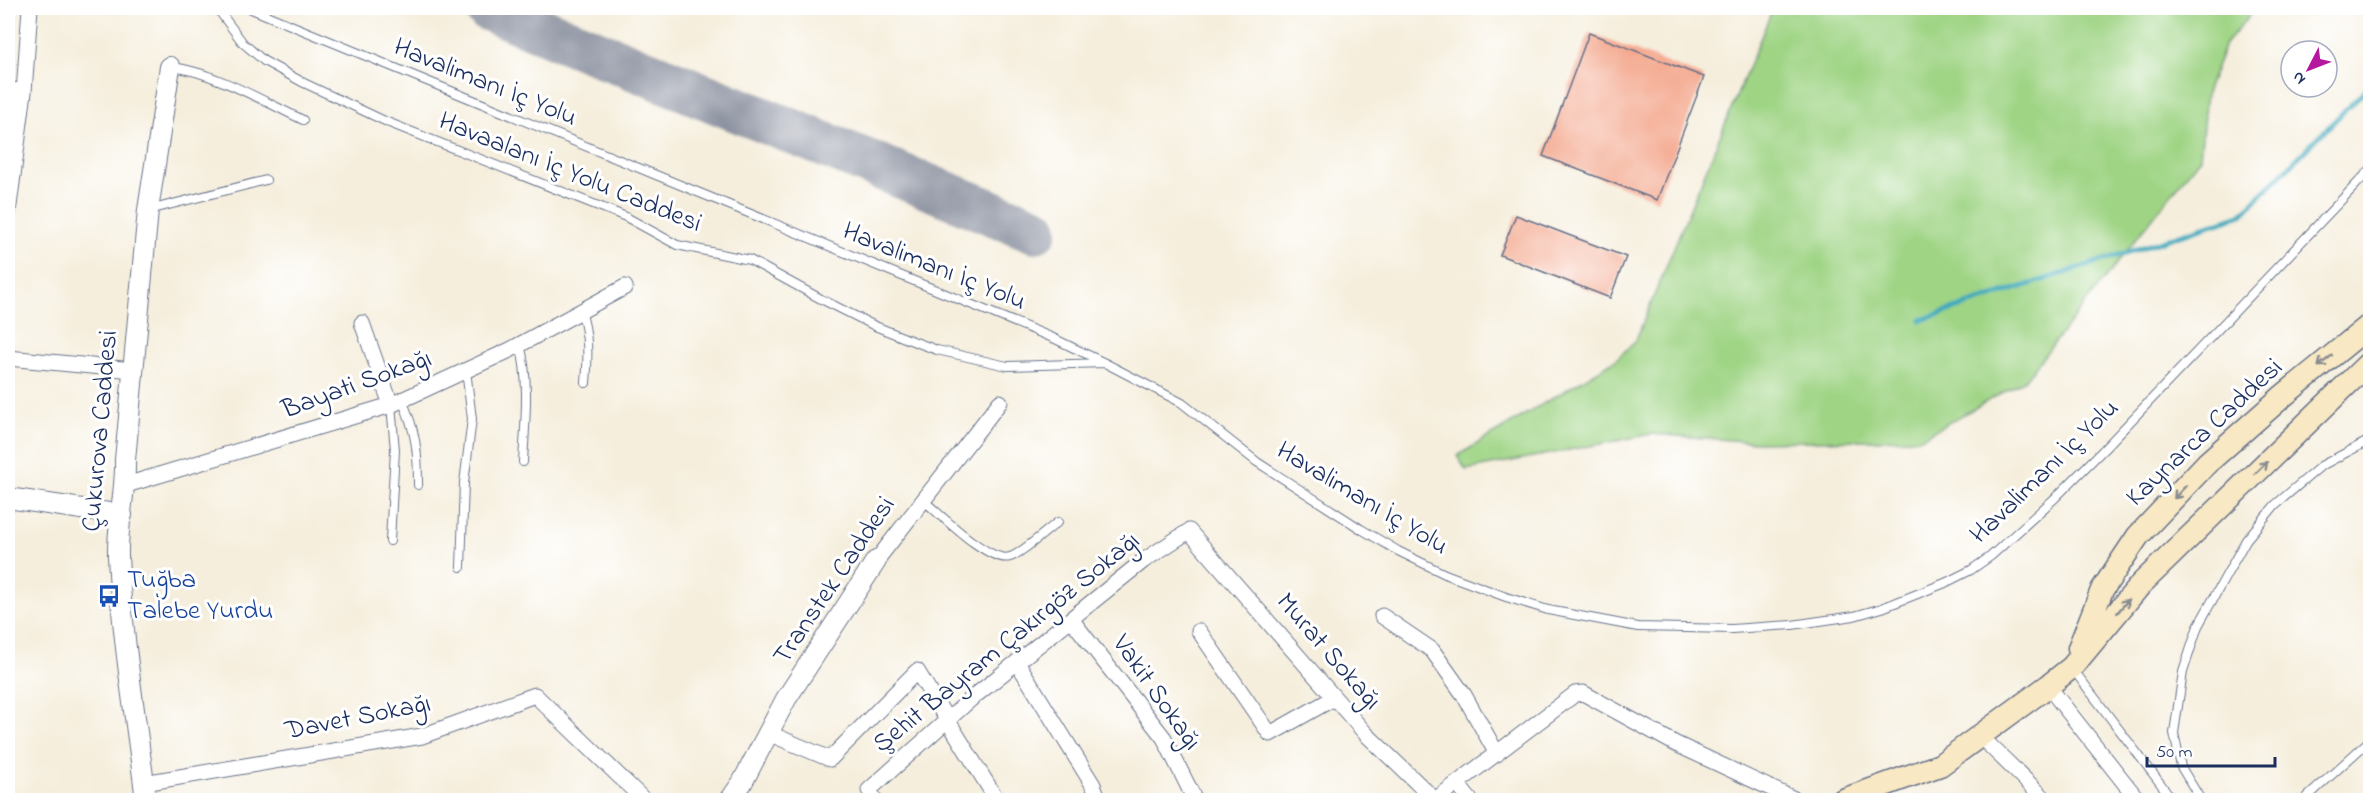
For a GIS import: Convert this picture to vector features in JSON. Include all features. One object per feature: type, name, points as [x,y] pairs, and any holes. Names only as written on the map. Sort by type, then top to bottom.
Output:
[{"type":"main road","name":"Kaynarca Caddesi","points":[[2072,667],[2102,590],[2138,536],[2207,463],[2283,396],[2370,325]]},
{"type":"main road","name":"Kaynarca Caddesi","points":[[1843,801],[1874,796],[1940,765],[1981,737],[2072,667],[2141,584],[2370,362]]},
{"type":"street","points":[[8,213],[24,92],[30,8]]},
{"type":"street","name":"Çukurova Caddesi","points":[[145,792],[123,621],[118,552],[126,485],[125,460],[148,210],[170,67]]},
{"type":"street","points":[[8,89],[24,92]]},
{"type":"street","name":"Bayati Sokağı","points":[[126,485],[397,403],[520,344],[625,287]]},
{"type":"street","points":[[362,323],[397,403]]},
{"type":"street","points":[[8,358],[133,370]]},
{"type":"street","name":"Transtek Caddesi","points":[[730,801],[742,783],[786,699],[876,561],[1000,402]]},
{"type":"street","points":[[8,498],[122,515]]},
{"type":"street","name":"Şehit Bayram Çakırgöz Sokağı","points":[[875,801],[869,790],[947,721],[1143,561],[1189,531]]},
{"type":"street","name":"Murat Sokağı","points":[[1189,531],[1366,734],[1435,800]]},
{"type":"street","points":[[1382,616],[1432,650],[1464,695],[1497,754]]},
{"type":"street","name":"Vakit Sokağı","points":[[1071,618],[1164,738],[1195,801]]},
{"type":"street","points":[[1199,631],[1270,734],[1334,698]]},
{"type":"street","points":[[1017,662],[1093,785],[1099,801]]},
{"type":"street","points":[[768,733],[830,759],[917,671],[997,801]]},
{"type":"street","points":[[2049,686],[2138,801]]},
{"type":"street","points":[[1435,800],[1575,694],[1583,693],[1676,744],[1796,801]]},
{"type":"street","name":"Davet Sokağı","points":[[145,792],[422,736],[535,695],[644,801]]},
{"type":"street","points":[[1981,737],[2046,801]]},
{"type":"street","points":[[1457,784],[1470,801]]},
{"type":"lane","name":"Havaalanı İç Yolu Caddesi","points":[[217,8],[243,43],[264,61],[304,83],[387,122],[626,217],[677,245],[750,260],[821,299],[875,326],[910,340],[938,350],[1007,366],[1106,363]]},
{"type":"lane","name":"Havalimanı İç Yolu","points":[[249,8],[1053,338],[1106,363],[1182,403],[1257,462],[1398,551],[1445,574],[1506,597],[1595,620],[1638,627],[1732,629],[1821,621],[1873,611],[1916,596],[1971,570],[2055,498],[2104,449],[2370,170]]},
{"type":"lane","points":[[170,67],[183,68],[214,79],[303,120]]},
{"type":"lane","points":[[148,210],[266,180]]},
{"type":"lane","points":[[581,311],[587,328],[586,383]]},
{"type":"lane","points":[[520,344],[525,363],[523,462]]},
{"type":"lane","points":[[461,567],[464,483],[472,419],[466,370]]},
{"type":"lane","points":[[397,403],[412,424],[418,447],[418,485]]},
{"type":"lane","points":[[390,541],[397,403]]},
{"type":"lane","points":[[2201,801],[2181,767],[2174,733],[2183,672],[2198,626],[2246,540],[2275,505],[2321,466],[2370,440]]},
{"type":"lane","points":[[923,500],[987,552],[1002,558],[1012,557],[1058,522]]},
{"type":"lane","points":[[2072,667],[2173,801]]},
{"type":"lane","points":[[2304,801],[2370,740]]},
{"type":"green space","points":[[1773,8],[2256,8],[2225,44],[2206,93],[2200,158],[2024,381],[1919,439],[1756,442],[1652,434],[1466,470],[1457,456],[1614,361],[1635,342]]},
{"type":"building","points":[[1589,33],[1704,77],[1657,200],[1543,156]]},
{"type":"building","points":[[1516,215],[1626,257],[1610,298],[1500,255]]},
{"type":"waterway","points":[[1921,320],[2241,215],[2370,85]]},
{"type":"taxiway","points":[[487,8],[1035,230]]},
{"type":"place","name":"Tuğba Talebe Yurdu","points":[[109,596]]}]
